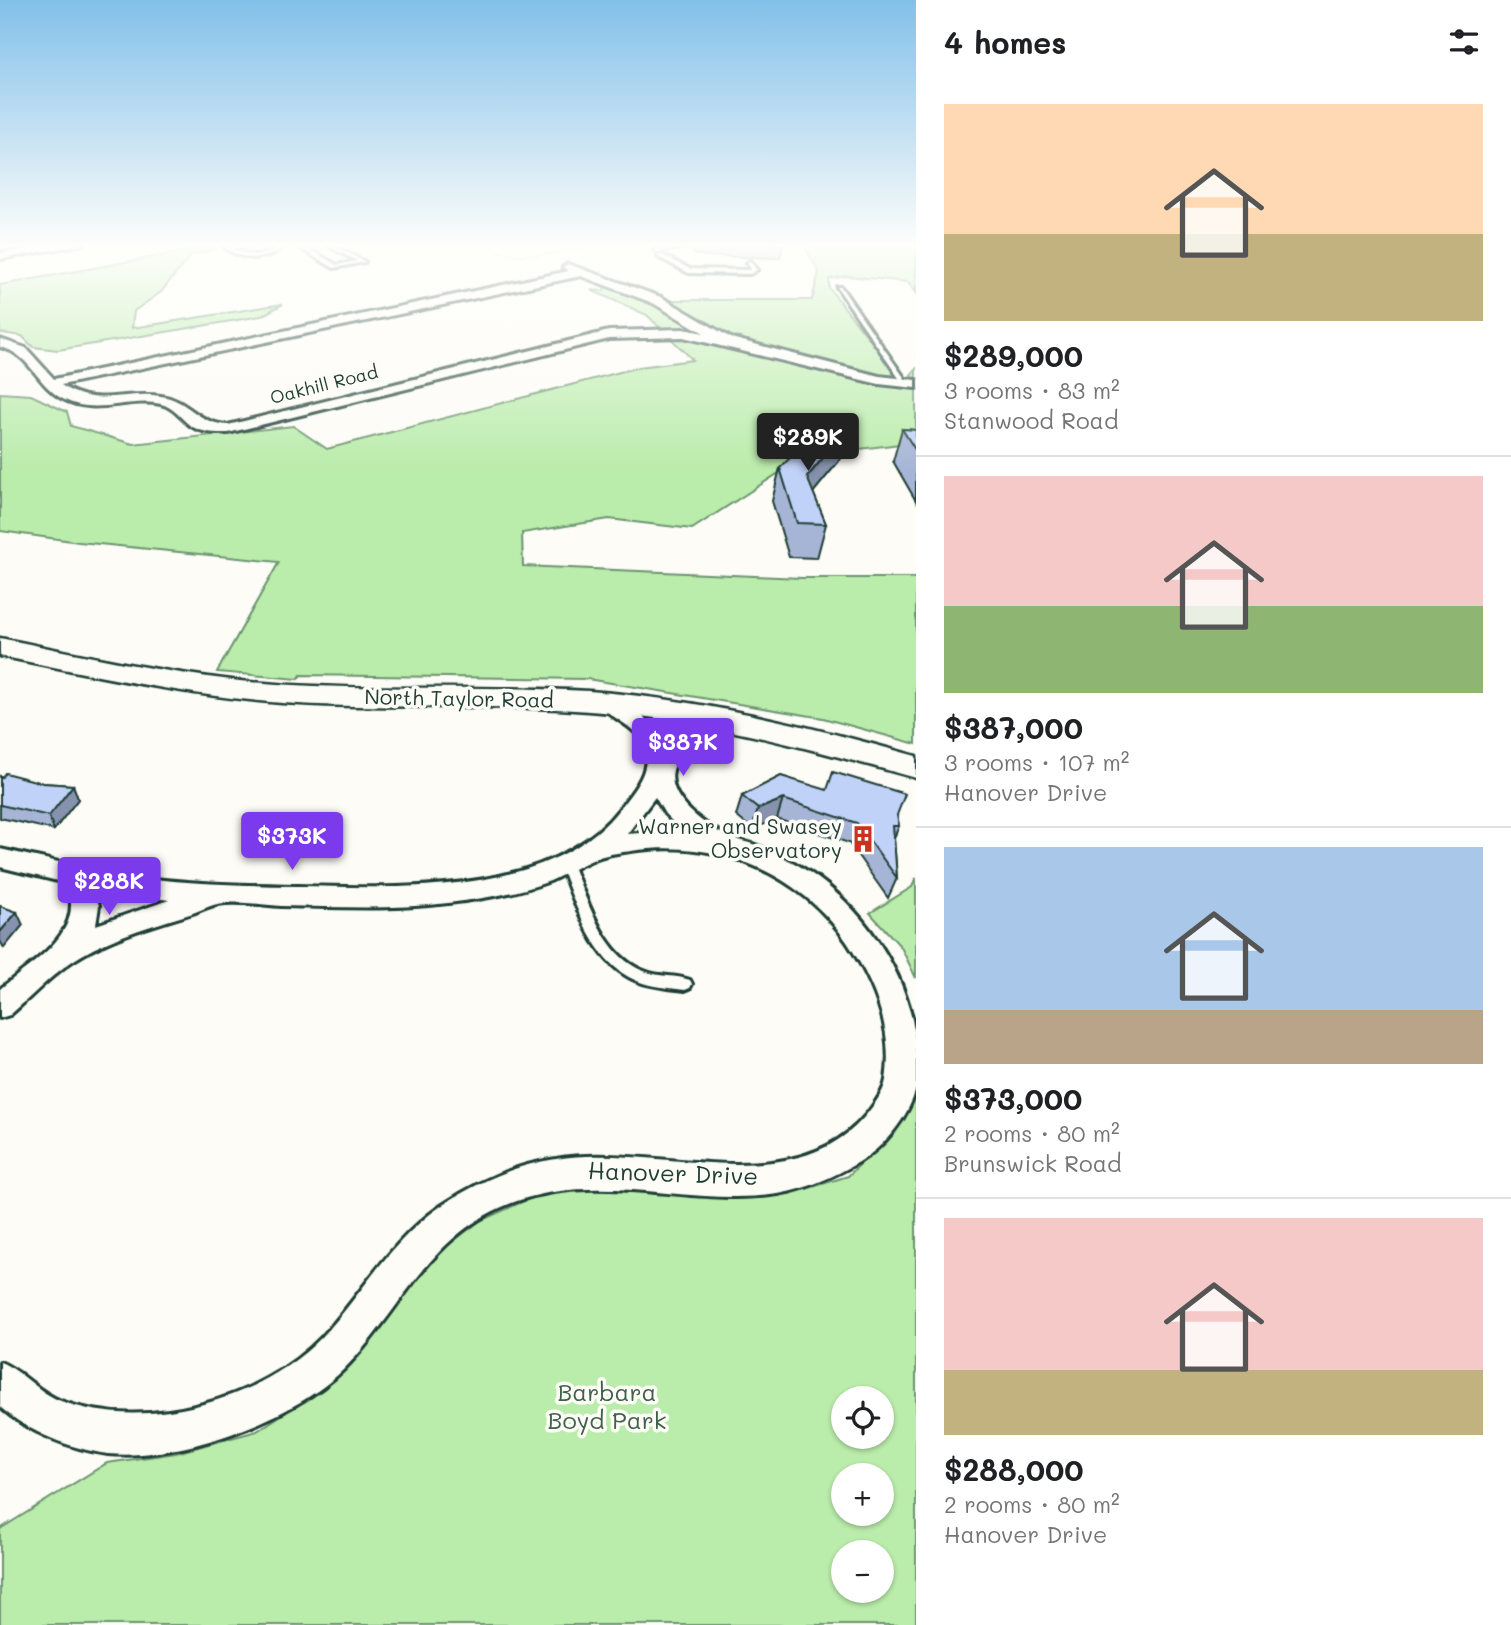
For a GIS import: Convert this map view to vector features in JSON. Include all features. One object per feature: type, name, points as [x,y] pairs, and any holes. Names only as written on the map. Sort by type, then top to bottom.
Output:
[{"type":"street","points":[[53,383],[354,320]]},
{"type":"street","points":[[690,320],[726,341],[879,380],[910,383]]},
{"type":"street","name":"Oakhill Road","points":[[0,343],[17,346],[62,393],[88,404],[106,406],[148,400],[169,402],[200,427],[220,429],[609,335],[683,333],[726,341]]},
{"type":"street","name":"North Taylor Road","points":[[0,647],[130,673],[253,691],[380,698],[610,703],[816,738],[916,767]]},
{"type":"street","name":"Hanover Drive","points":[[0,1381],[37,1412],[111,1435],[193,1427],[251,1408],[281,1392],[319,1366],[347,1338],[411,1254],[460,1214],[516,1184],[573,1172],[617,1171],[747,1181],[808,1172],[857,1145],[880,1122],[905,1077],[910,1055],[909,1025],[899,979],[885,954],[856,918],[837,901],[791,871],[761,857],[715,842],[692,828],[662,791],[654,740],[644,727],[610,703]]},
{"type":"street","points":[[0,858],[138,887],[221,894],[378,898],[451,895],[500,886],[575,857],[621,824],[645,794],[669,751],[696,731],[725,721]]},
{"type":"street","name":"Hanover Drive","points":[[575,857],[641,841],[715,842]]},
{"type":"street","points":[[0,1006],[63,952],[80,932],[87,908],[85,891],[74,874]]},
{"type":"street","points":[[63,952],[119,926],[221,894]]},
{"type":"lane","points":[[863,320],[910,383]]},
{"type":"lane","points":[[575,857],[597,934],[627,969],[643,977],[685,984]]},
{"type":"green space","points":[[0,320],[133,320],[132,328],[183,320],[238,320],[58,350],[33,347],[22,336],[0,333]]},
{"type":"green space","points":[[652,320],[854,320],[904,383],[916,369],[916,442],[835,452],[813,451],[692,529],[609,519],[522,533],[523,566],[802,578],[916,578],[916,744],[823,718],[587,679],[301,675],[298,679],[217,672],[279,562],[79,542],[0,531],[0,393],[31,395],[67,412],[71,426],[133,444],[293,426],[327,449],[639,367],[693,360]]},
{"type":"green space","points":[[916,878],[916,978],[901,947],[870,913],[912,887]]},
{"type":"green space","name":"Barbara Boyd Park","points":[[916,1093],[916,1625],[0,1625],[0,1529],[107,1463],[176,1453],[257,1431],[315,1393],[387,1320],[435,1255],[480,1221],[540,1194],[607,1186],[712,1197],[790,1194],[848,1176],[888,1137]]},
{"type":"building","points":[[823,424],[847,429],[807,477],[826,524],[797,523],[780,468]]},
{"type":"building","points":[[902,429],[916,430],[916,451]]},
{"type":"building","points":[[833,772],[905,794],[897,815],[899,826],[893,826],[897,878],[857,823],[783,799],[758,809],[742,796],[781,776],[827,790]]},
{"type":"building","points":[[5,773],[43,783],[73,785],[49,816],[0,805],[0,776]]},
{"type":"building","points":[[0,906],[17,912],[0,932]]},
{"type":"place","name":"Warner and Swasey Observatory","points":[[863,839]]}]
